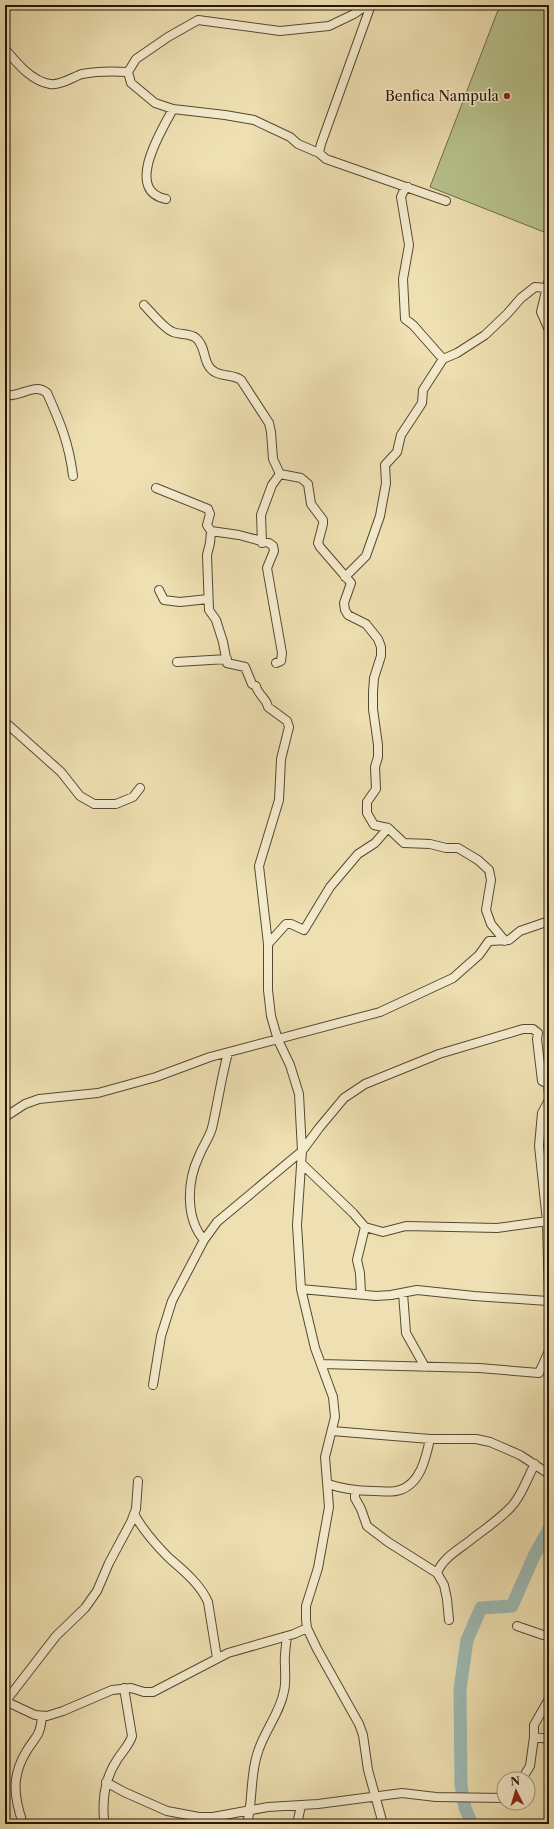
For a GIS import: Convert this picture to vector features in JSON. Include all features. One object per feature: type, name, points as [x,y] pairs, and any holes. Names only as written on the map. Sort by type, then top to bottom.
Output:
[{"type":"street","points":[[367,5],[354,14],[329,26],[280,31],[198,20],[168,36],[136,59],[128,72],[131,83],[155,103],[173,109],[254,120],[290,136],[304,148],[319,153],[326,160],[446,201]]},
{"type":"street","points":[[319,153],[371,5]]},
{"type":"street","points":[[5,49],[19,65],[37,80],[51,84],[82,74],[104,71],[128,72]]},
{"type":"street","points":[[166,200],[155,196],[150,192],[147,183],[147,167],[156,142],[173,109]]},
{"type":"street","points":[[408,187],[404,190],[401,197],[409,245],[403,279],[405,319],[413,325],[443,359]]},
{"type":"street","points":[[549,279],[541,312],[549,330]]},
{"type":"street","points":[[345,577],[366,556],[380,516],[386,483],[385,465],[397,452],[401,435],[422,403],[423,390],[443,359],[457,353],[485,335],[521,298],[535,287],[546,288]]},
{"type":"street","points":[[144,305],[171,332],[195,337],[202,346],[209,368],[215,373],[234,376],[241,380],[269,423],[272,432],[273,459],[280,474]]},
{"type":"street","points":[[5,395],[15,395],[36,389],[44,390],[47,393],[65,435],[70,452],[73,476]]},
{"type":"street","points":[[262,543],[260,515],[272,485],[280,474]]},
{"type":"street","points":[[280,474],[301,478],[308,484],[311,504],[323,520],[318,543],[351,583],[344,603],[345,610],[348,615],[366,624],[378,639],[381,647],[381,656],[374,678],[373,692],[373,709],[378,745],[378,757],[375,767],[376,789],[367,802],[367,813],[374,825],[388,828],[404,843],[430,844],[446,848],[458,848],[478,860],[489,870],[491,880],[486,910],[491,924],[505,941]]},
{"type":"street","points":[[156,488],[208,509],[210,514],[207,525],[211,531],[207,555],[209,610],[216,620],[228,665],[245,667],[252,684],[256,686],[257,691],[267,702],[268,707],[287,721],[289,727],[280,759],[279,800],[259,866],[268,944],[268,990],[271,1016],[278,1040],[290,1064],[299,1094],[302,1164],[297,1219],[301,1289],[315,1348],[333,1397],[335,1417],[325,1457],[329,1508],[318,1568],[306,1606],[307,1628],[359,1724],[363,1735],[368,1770],[383,1824]]},
{"type":"street","points":[[211,531],[239,535],[262,543],[269,543],[274,548],[268,568],[282,653],[281,660],[276,663]]},
{"type":"street","points":[[159,590],[164,600],[171,602],[208,599]]},
{"type":"street","points":[[177,662],[227,659]]},
{"type":"street","points":[[5,722],[61,772],[80,796],[94,804],[116,804],[134,797],[140,788]]},
{"type":"street","points":[[268,944],[286,924],[291,924],[304,930],[330,887],[358,854],[375,843],[388,828]]},
{"type":"street","points":[[5,1117],[32,1101],[46,1098],[72,1097],[98,1093],[156,1077],[188,1064],[380,1012],[453,978],[480,955],[489,941],[505,941],[520,931],[549,921]]},
{"type":"street","points":[[153,1385],[161,1336],[172,1301],[204,1240],[217,1222],[302,1151],[344,1098],[365,1084],[439,1054],[523,1029],[533,1028],[538,1033],[537,1039],[542,1081],[548,1084],[549,1094]]},
{"type":"street","points":[[204,1240],[194,1226],[192,1217],[192,1182],[198,1157],[212,1129],[220,1080],[228,1053]]},
{"type":"street","points":[[301,1289],[376,1296],[417,1290],[548,1302],[548,1221],[539,1146],[542,1113],[549,1100]]},
{"type":"street","points":[[302,1164],[353,1213],[365,1227],[383,1232],[406,1226],[497,1228],[548,1221]]},
{"type":"street","points":[[361,1294],[360,1273],[357,1260],[365,1227]]},
{"type":"street","points":[[403,1293],[406,1333],[425,1368]]},
{"type":"street","points":[[321,1364],[425,1368],[479,1368],[539,1373],[549,1350]]},
{"type":"street","points":[[332,1431],[430,1439],[476,1439],[490,1442],[535,1464],[549,1474]]},
{"type":"street","points":[[328,1484],[355,1491],[392,1492],[402,1490],[419,1474],[426,1460],[430,1439]]},
{"type":"street","points":[[437,1573],[441,1565],[456,1550],[471,1540],[511,1507],[519,1496],[535,1464]]},
{"type":"street","points":[[138,1481],[138,1496],[134,1514],[91,1601],[56,1636],[5,1702],[26,1712],[42,1716],[54,1715],[112,1690],[131,1688],[144,1692],[153,1692],[228,1653],[287,1636],[307,1628]]},
{"type":"street","points":[[355,1491],[355,1498],[362,1509],[367,1526],[388,1542],[437,1573],[444,1584],[449,1620]]},
{"type":"street","points":[[134,1514],[150,1538],[198,1585],[206,1596],[217,1658]]},
{"type":"street","points":[[517,1626],[543,1635],[549,1634]]},
{"type":"street","points":[[247,1824],[251,1809],[253,1776],[257,1755],[263,1738],[274,1720],[284,1690],[287,1636]]},
{"type":"street","points":[[104,1820],[103,1796],[106,1782],[114,1764],[131,1741],[132,1736],[124,1688]]},
{"type":"street","points":[[527,1771],[530,1766],[534,1725],[549,1699]]},
{"type":"street","points":[[23,1824],[15,1796],[15,1784],[21,1763],[39,1734],[42,1716]]},
{"type":"street","points":[[534,1737],[549,1739]]},
{"type":"street","points":[[106,1782],[124,1792],[177,1814],[199,1818],[213,1817],[251,1809],[301,1806],[402,1793],[436,1797],[496,1798]]},
{"type":"street","points":[[296,1824],[301,1806]]},
{"type":"green space","name":"Benfica Nampula","points":[[500,5],[549,5],[549,234],[430,187]]},
{"type":"waterway","points":[[472,1824],[465,1808],[461,1785],[460,1689],[467,1640],[481,1608],[512,1606],[534,1556],[549,1529]]},
{"type":"place","name":"Benfica Nampula","points":[[507,96]]}]
